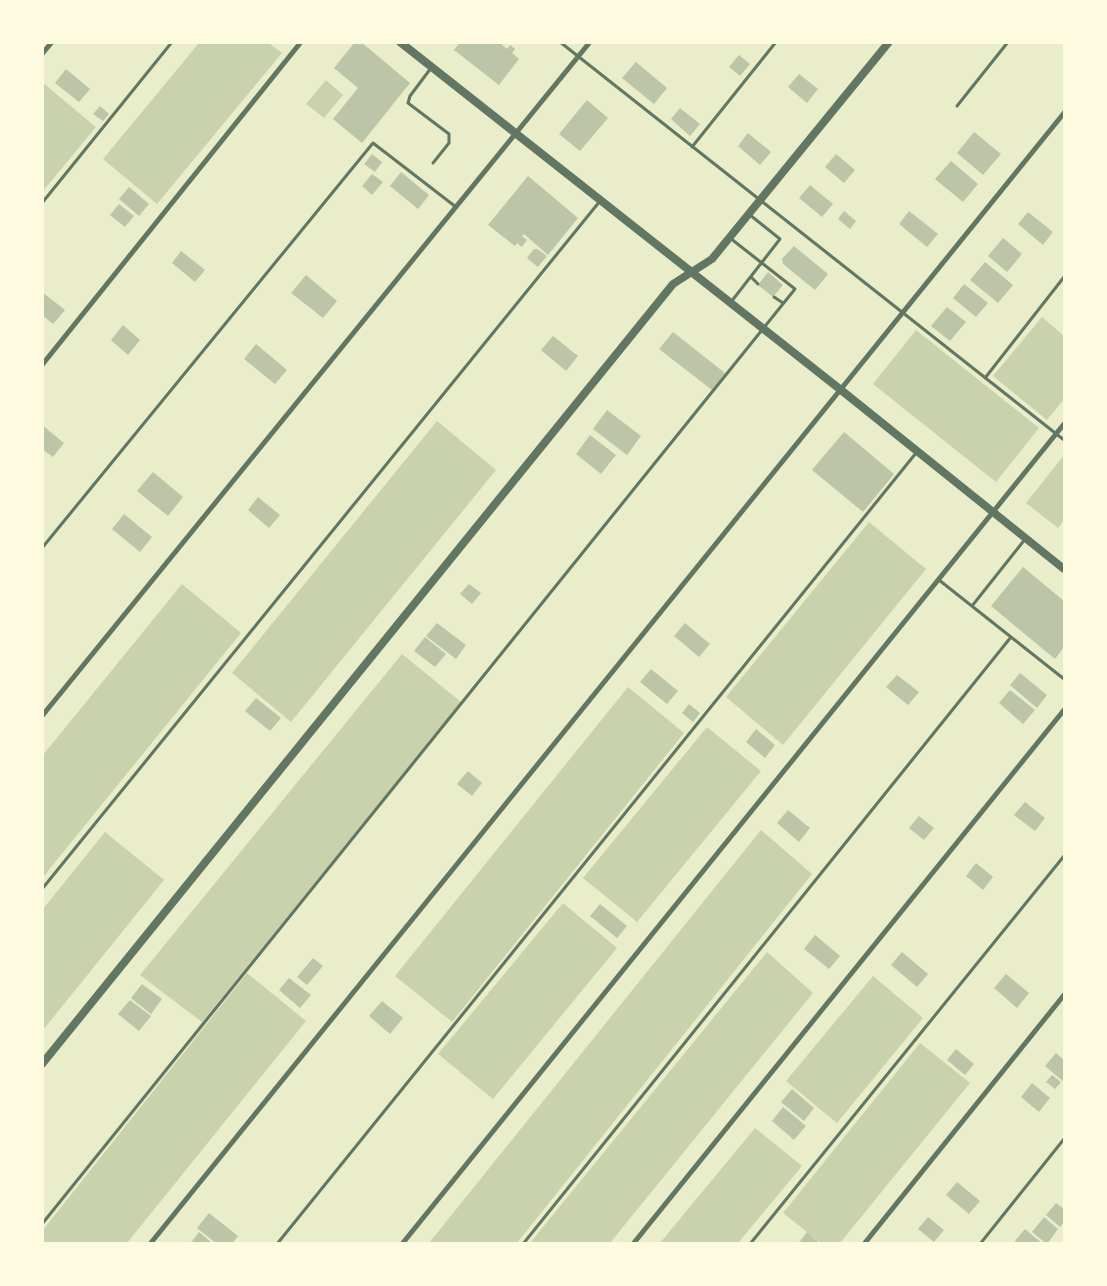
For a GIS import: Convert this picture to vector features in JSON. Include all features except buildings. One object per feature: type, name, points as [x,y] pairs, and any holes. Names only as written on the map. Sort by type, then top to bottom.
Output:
[{"type":"street","points":[[42,54],[52,42]]},
{"type":"street","points":[[42,365],[301,42]]},
{"type":"street","points":[[400,42],[994,511],[1064,569]]},
{"type":"street","points":[[42,716],[590,42]]},
{"type":"street","points":[[42,1064],[654,306],[673,284],[712,259],[888,42]]},
{"type":"street","points":[[150,1244],[1064,113]]},
{"type":"street","points":[[402,1244],[1064,424]]},
{"type":"street","points":[[633,1244],[1064,710]]},
{"type":"street","points":[[864,1244],[1064,995]]},
{"type":"lane","points":[[42,203],[172,42]]},
{"type":"lane","points":[[560,42],[1064,440]]},
{"type":"lane","points":[[692,147],[776,42]]},
{"type":"lane","points":[[957,106],[1008,42]]},
{"type":"lane","points":[[432,67],[410,96],[408,103],[449,134],[449,143],[433,163]]},
{"type":"lane","points":[[42,548],[374,143],[456,207]]},
{"type":"lane","points":[[42,889],[600,200]]},
{"type":"lane","points":[[730,303],[780,239],[749,214]]},
{"type":"lane","points":[[42,1224],[795,289],[730,238]]},
{"type":"lane","points":[[985,378],[1064,277]]},
{"type":"lane","points":[[750,278],[758,284]]},
{"type":"lane","points":[[774,296],[783,303]]},
{"type":"lane","points":[[277,1244],[918,451]]},
{"type":"lane","points":[[972,606],[1026,538]]},
{"type":"lane","points":[[938,580],[1064,679]]},
{"type":"lane","points":[[523,1244],[1011,637]]},
{"type":"lane","points":[[750,1244],[1064,856]]},
{"type":"lane","points":[[980,1244],[1064,1139]]},
{"type":"green space","points":[[199,43],[269,43],[282,53],[157,204],[103,159]]},
{"type":"green space","points":[[326,80],[343,95],[324,118],[306,104]]},
{"type":"green space","points":[[42,84],[96,127],[43,191]]},
{"type":"green space","points":[[1042,317],[1064,336],[1064,399],[1047,420],[993,376]]},
{"type":"green space","points":[[916,330],[1039,428],[996,482],[873,384]]},
{"type":"green space","points":[[437,421],[496,470],[291,722],[232,673]]},
{"type":"green space","points":[[1064,455],[1064,520],[1058,528],[1026,503]]},
{"type":"green space","points":[[869,522],[926,569],[783,745],[726,697]]},
{"type":"green space","points":[[182,584],[241,633],[43,877],[43,755]]},
{"type":"green space","points":[[402,654],[461,702],[202,1022],[140,975]]},
{"type":"green space","points":[[628,687],[684,733],[452,1022],[395,976]]},
{"type":"green space","points":[[707,727],[761,771],[637,922],[583,878]]},
{"type":"green space","points":[[761,830],[812,874],[517,1243],[429,1243]]},
{"type":"green space","points":[[105,832],[164,880],[43,1030],[43,909]]},
{"type":"green space","points":[[563,903],[617,948],[493,1099],[438,1054]]},
{"type":"green space","points":[[767,952],[813,993],[610,1243],[530,1243]]},
{"type":"green space","points":[[247,973],[306,1021],[127,1243],[43,1243],[43,1230]]},
{"type":"green space","points":[[873,976],[923,1018],[837,1123],[786,1081]]},
{"type":"green space","points":[[920,1043],[970,1083],[840,1243],[821,1243],[783,1213]]},
{"type":"green space","points":[[755,1128],[802,1166],[738,1243],[660,1243]]}]
